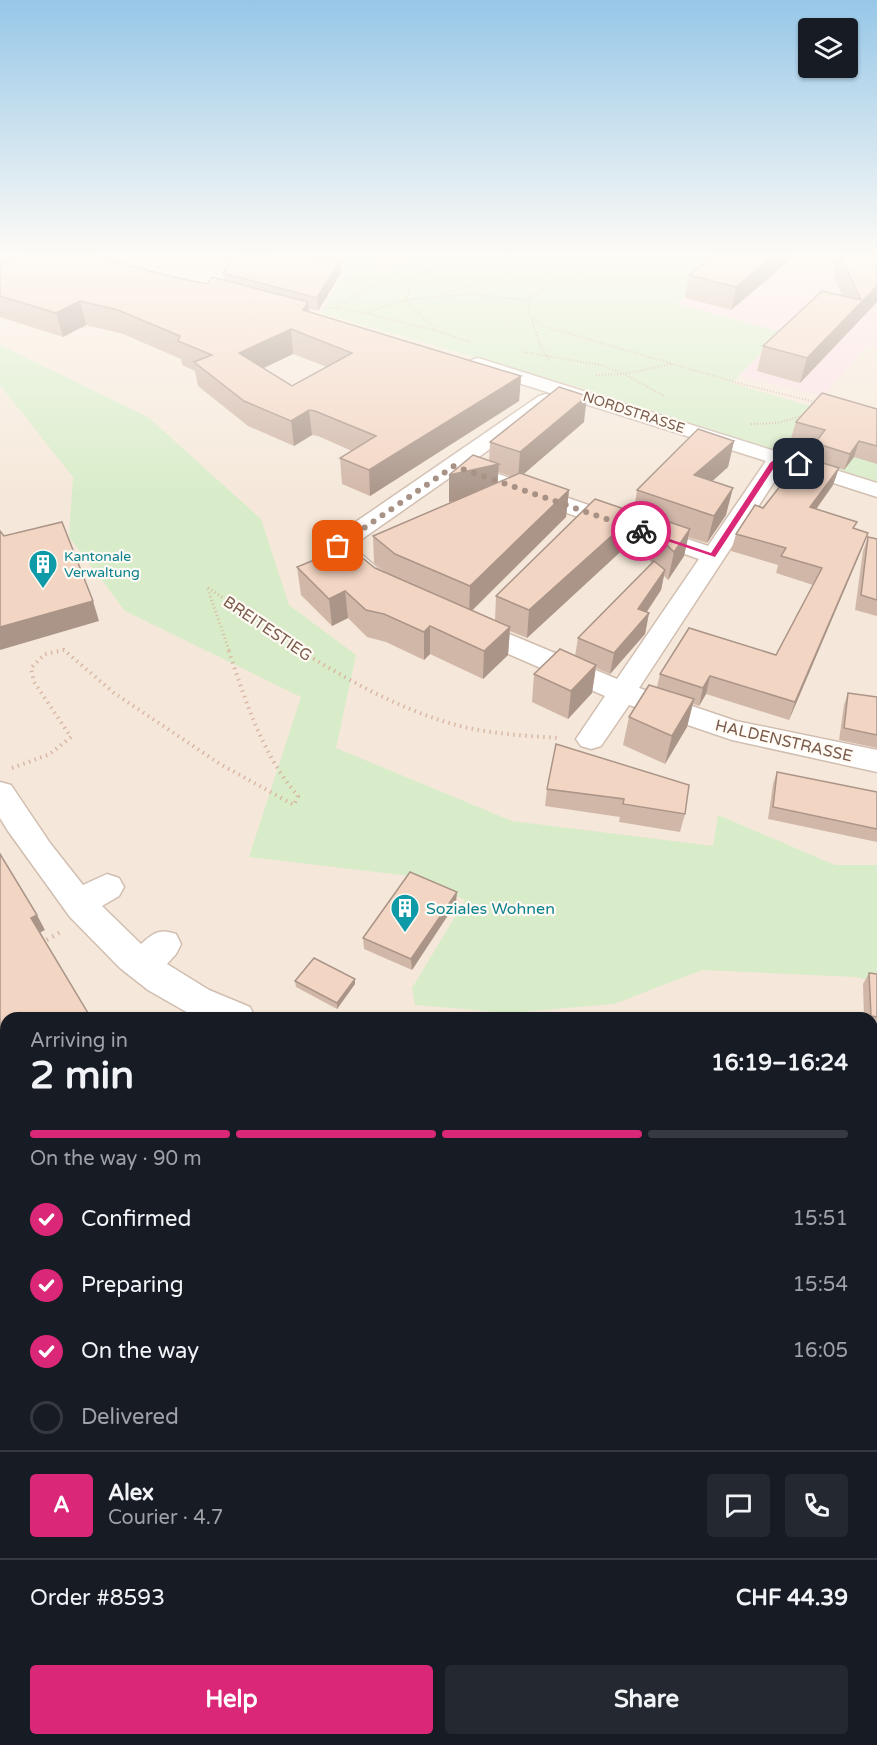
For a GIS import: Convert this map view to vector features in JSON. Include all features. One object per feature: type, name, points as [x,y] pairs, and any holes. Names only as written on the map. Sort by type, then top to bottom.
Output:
[{"type":"street","name":"NORDSTRASSE","points":[[458,359],[562,389],[877,490]]},
{"type":"street","points":[[397,594],[386,589],[338,546],[562,389]]},
{"type":"street","points":[[591,739],[779,458]]},
{"type":"street","points":[[454,466],[579,521],[712,556]]},
{"type":"street","name":"HALDENSTRASSE","points":[[440,614],[481,620],[621,692],[732,730],[877,761]]},
{"type":"street","points":[[5,781],[42,859],[92,902],[105,934],[153,955],[184,1008],[205,1012]]},
{"type":"path","points":[[452,336],[473,344]]},
{"type":"path","points":[[538,336],[543,354]]},
{"type":"path","points":[[580,336],[821,404]]},
{"type":"path","points":[[523,352],[586,361],[624,374],[673,401]]},
{"type":"path","points":[[624,374],[673,363]]},
{"type":"path","points":[[747,424],[777,423],[810,413]]},
{"type":"path","name":"BREITESTIEG","points":[[5,781],[50,754],[71,737],[34,682],[31,668],[36,659],[48,651],[64,650],[114,693],[220,764],[294,805],[298,796],[283,781],[256,730],[207,587],[336,673],[435,718],[504,734],[591,739]]},
{"type":"path","points":[[31,948],[92,902]]},
{"type":"shaded area","points":[[0,336],[877,336],[877,1012],[0,1012]]},
{"type":"shaded area","points":[[659,336],[877,336],[877,347],[867,345],[824,396],[708,368]]},
{"type":"green space","points":[[403,336],[778,336],[732,383],[877,426],[877,483],[579,387]]},
{"type":"green space","points":[[0,345],[148,417],[261,519],[289,605],[356,655],[336,748],[512,821],[713,846],[718,815],[835,865],[877,865],[877,981],[855,977],[702,970],[614,1004],[521,1012],[415,1005],[412,988],[465,900],[410,876],[249,857],[301,697],[125,611],[69,537],[73,477],[0,385]]},
{"type":"building","points":[[180,336],[275,336],[239,353],[292,386],[352,353],[310,336],[390,336],[521,376],[369,470],[340,458],[376,436],[315,411],[309,410],[291,421],[244,401],[194,362],[212,355],[178,341]]},
{"type":"building","points":[[773,336],[828,336],[807,358],[763,346]]},
{"type":"building","points":[[559,387],[587,396],[520,452],[490,442]]},
{"type":"building","points":[[822,393],[877,409],[877,446],[859,441],[850,454],[815,443],[825,430],[796,422]]},
{"type":"building","points":[[698,429],[734,441],[694,475],[733,488],[714,516],[637,490]]},
{"type":"building","points":[[473,455],[499,464],[449,475]]},
{"type":"building","points":[[803,457],[839,468],[810,507],[857,522],[853,528],[868,533],[795,702],[710,676],[703,688],[660,674],[689,628],[776,655],[822,568],[781,556],[786,548],[736,534],[755,505],[763,508]]},
{"type":"building","points":[[520,473],[569,490],[470,586],[395,554],[373,536]]},
{"type":"building","points":[[595,499],[690,529],[674,552],[636,514],[529,610],[496,596]]},
{"type":"building","name":"Kantonale Verwaltung","points":[[62,522],[93,601],[0,627],[0,531],[4,536]]},
{"type":"building","points":[[868,537],[877,539],[877,600],[861,595]]},
{"type":"building","points":[[348,546],[375,568],[510,627],[484,651],[430,626],[424,632],[384,614],[366,610],[345,591],[329,599],[297,567]]},
{"type":"building","points":[[654,561],[665,570],[638,609],[649,613],[614,653],[578,638]]},
{"type":"building","points":[[560,649],[596,665],[571,691],[534,674]]},
{"type":"building","points":[[649,685],[694,699],[672,736],[629,717]]},
{"type":"building","points":[[848,693],[877,697],[877,735],[844,728]]},
{"type":"building","points":[[556,744],[689,785],[685,814],[623,804],[624,799],[547,789]]},
{"type":"building","points":[[777,772],[877,792],[877,829],[773,807]]},
{"type":"building","points":[[0,854],[37,915],[31,918],[87,1012],[0,1012]]},
{"type":"building","name":"Soziales Wohnen","points":[[410,872],[457,892],[411,959],[363,938]]},
{"type":"building","points":[[314,958],[355,979],[337,1003],[295,981]]},
{"type":"building","points":[[869,973],[877,974],[877,1012],[871,1012]]},
{"type":"way so far","points":[[338,546],[454,466],[641,531]]},
{"type":"place","name":"Kantonale Verwaltung","points":[[43,590]]},
{"type":"place","name":"Soziales Wohnen","points":[[405,934]]},
{"type":"route","points":[[641,531],[712,556],[772,465],[779,458],[799,464]]}]
